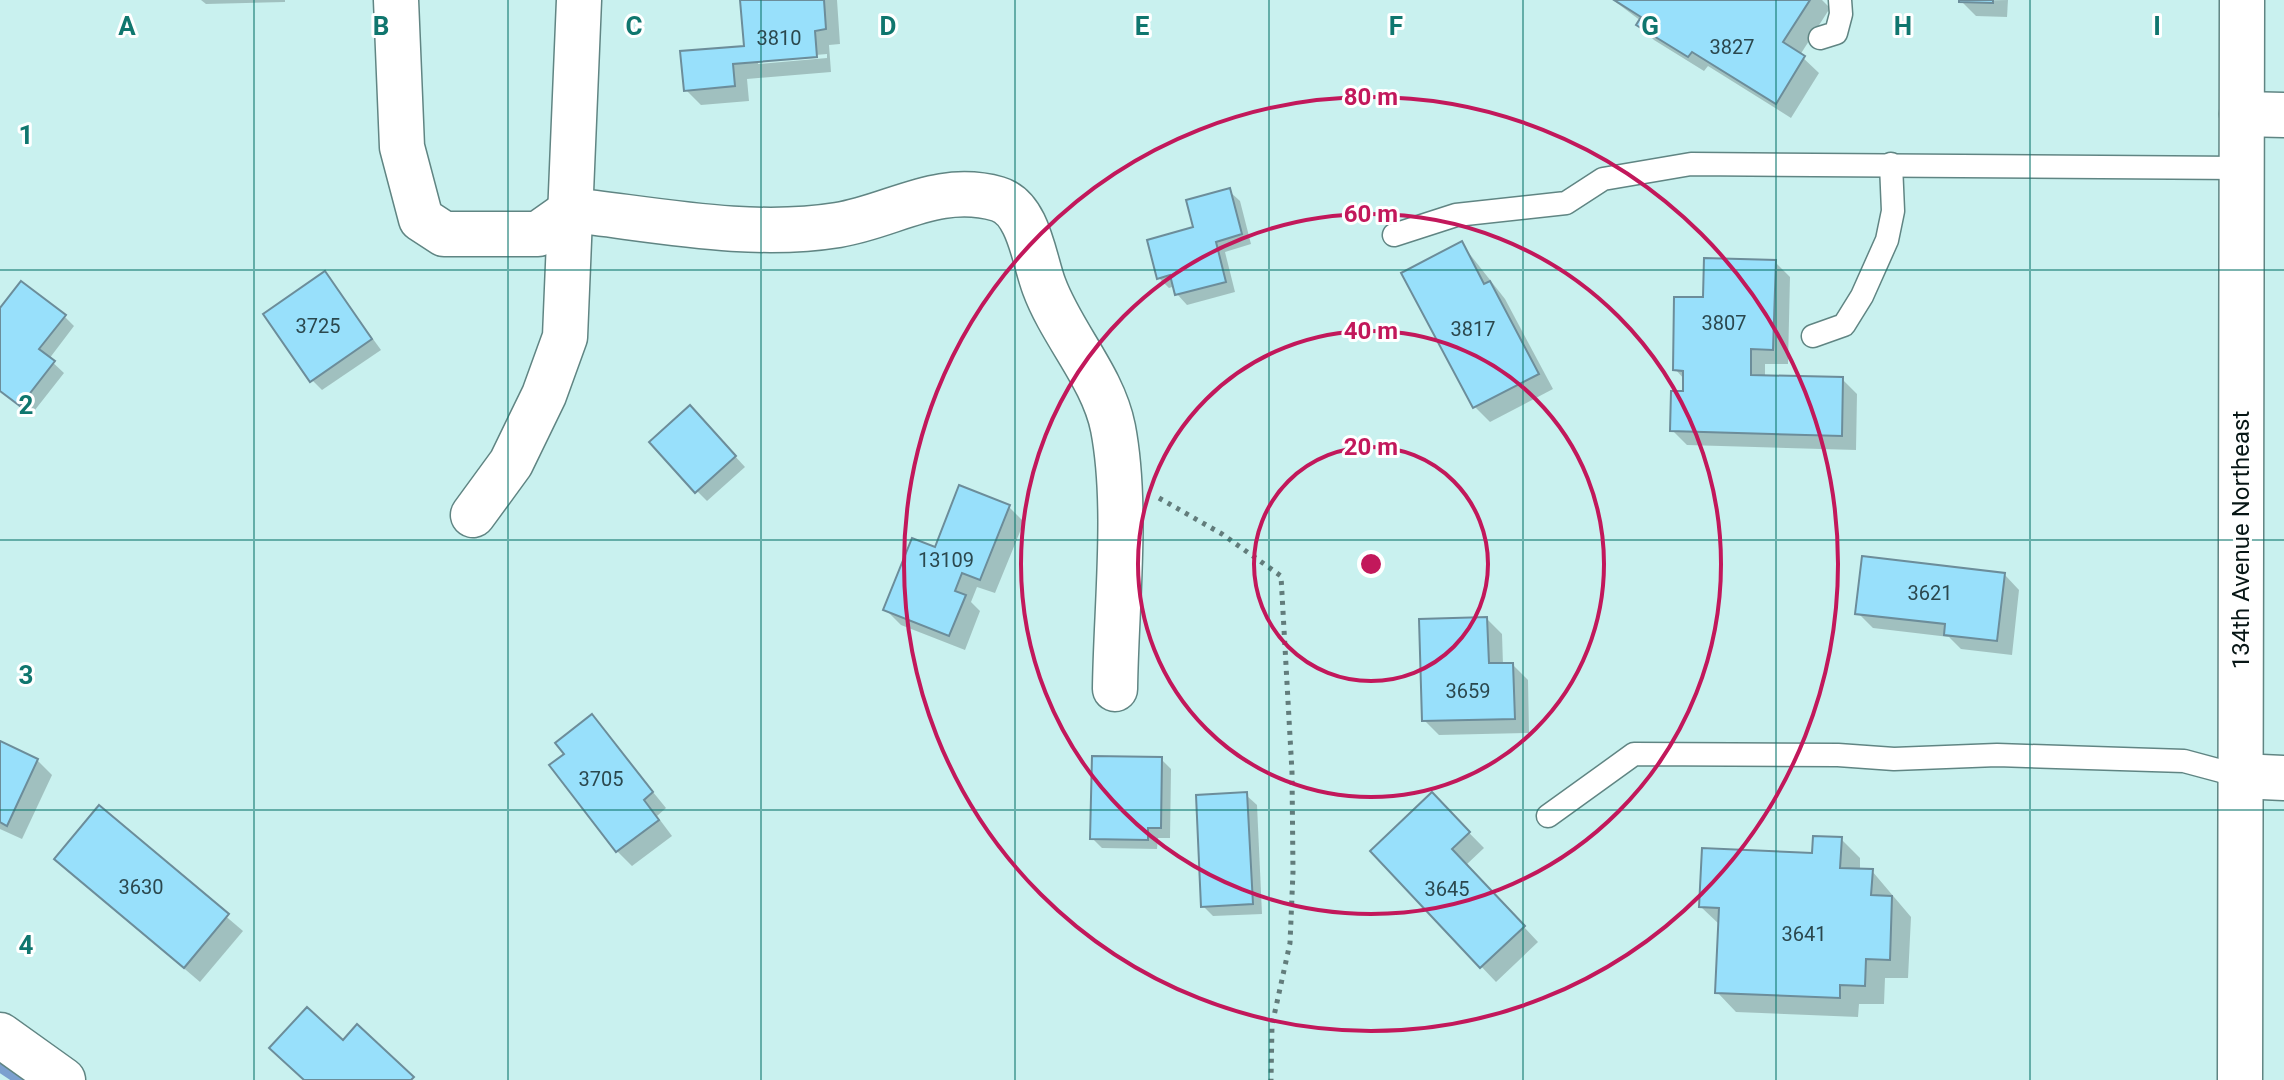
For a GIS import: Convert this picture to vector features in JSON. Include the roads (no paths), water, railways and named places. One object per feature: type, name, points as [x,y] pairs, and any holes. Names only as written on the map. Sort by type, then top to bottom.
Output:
[{"type":"street","points":[[396,0],[402,147],[421,219],[444,234],[538,234],[572,210],[742,230],[839,225],[922,197],[1001,199],[1013,207],[1025,229],[1055,314],[1100,390],[1113,427],[1116,468],[1115,689]]},
{"type":"street","points":[[473,515],[511,463],[544,395],[565,337],[579,0]]},
{"type":"street","name":"134th Avenue Northeast","points":[[2240,1080],[2241,168],[2263,115],[2242,0]]},
{"type":"street","points":[[2240,776],[2284,778]]},
{"type":"street","points":[[0,1035],[63,1080]]},
{"type":"lane","points":[[1820,38],[1836,33],[1841,14],[1840,0]]},
{"type":"lane","points":[[1394,235],[1456,215],[1566,203],[1603,179],[1691,164],[1891,164],[1997,169],[2241,168]]},
{"type":"lane","points":[[1813,336],[1844,325],[1862,296],[1887,240],[1893,211],[1891,164]]},
{"type":"lane","points":[[1548,816],[1634,754],[1838,755],[1894,759],[1997,755],[2184,761],[2240,776]]},
{"type":"waterway","points":[[0,1066],[21,1080]]}]
